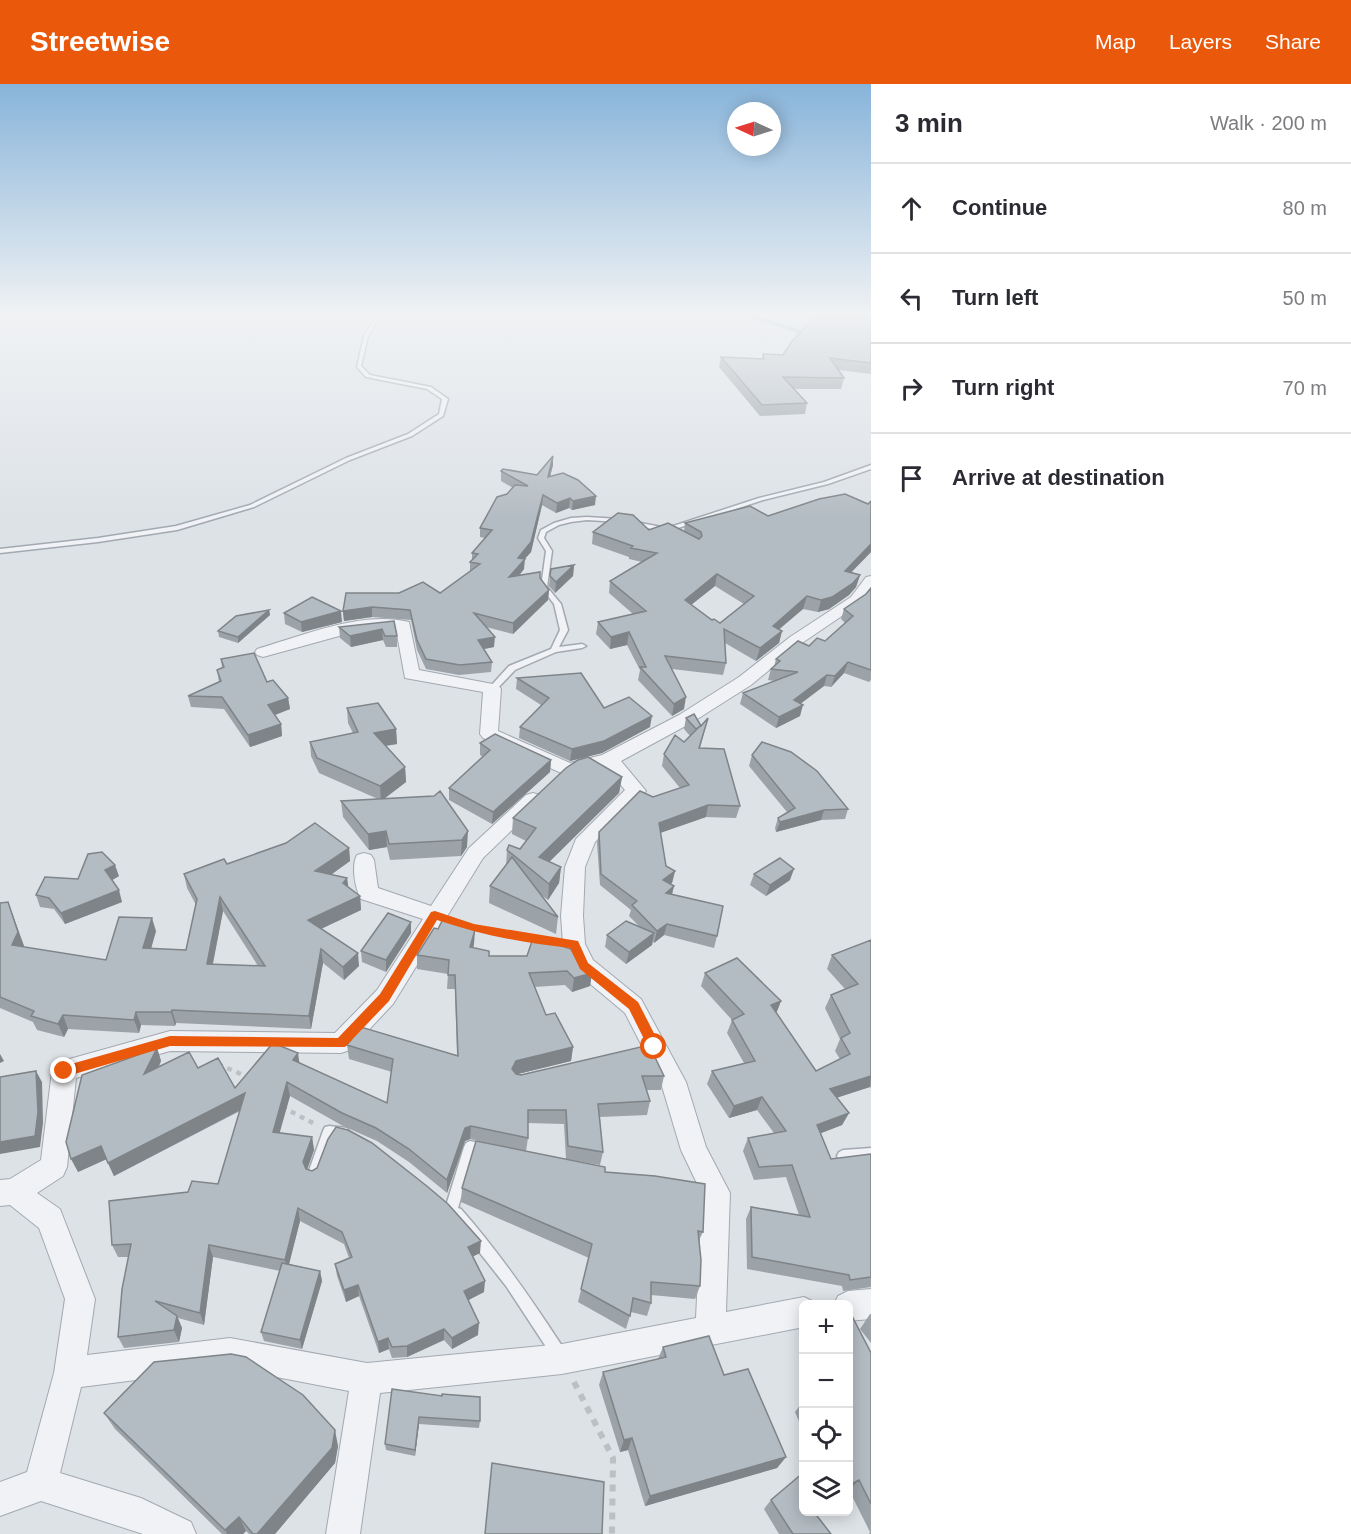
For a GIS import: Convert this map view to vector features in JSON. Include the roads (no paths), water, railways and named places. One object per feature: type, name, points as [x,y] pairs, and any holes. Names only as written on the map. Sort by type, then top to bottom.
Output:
[{"type":"street","points":[[41,1484],[69,1373],[80,1299],[50,1219],[7,1192],[54,1167],[64,1071],[170,1041],[340,1043],[385,997],[476,853],[556,778],[568,770],[609,759],[685,719],[745,681],[796,640],[856,600],[871,580]]},
{"type":"street","points":[[263,652],[345,630],[388,623],[402,625],[411,674],[492,689],[489,734],[568,770]]},
{"type":"street","points":[[609,759],[636,791],[586,839],[575,867],[572,916],[574,944],[584,966],[633,1005],[649,1048],[673,1082],[710,1192],[710,1331]]},
{"type":"street","points":[[364,860],[368,893],[435,915]]},
{"type":"street","points":[[853,1306],[871,1304]]},
{"type":"street","points":[[69,1373],[230,1353],[367,1379],[562,1359],[799,1313]]},
{"type":"street","points":[[344,1534],[367,1379]]},
{"type":"street","points":[[0,1498],[41,1484],[141,1515],[179,1534]]},
{"type":"lane","points":[[0,550],[98,540],[177,528],[252,506],[348,459],[410,435],[441,415],[445,399],[429,388],[402,383]]},
{"type":"lane","points":[[665,529],[761,499],[826,483],[871,467]]},
{"type":"lane","points":[[554,650],[564,630],[557,604],[544,587],[549,551],[541,538],[543,531],[557,521],[597,519],[626,521],[665,529],[675,535]]},
{"type":"lane","points":[[492,689],[512,668],[554,650],[582,646]]},
{"type":"lane","points":[[313,1176],[329,1131],[341,1131],[359,1140]]},
{"type":"lane","points":[[451,1209],[470,1147],[502,1154]]},
{"type":"lane","points":[[843,1156],[871,1154]]},
{"type":"lane","points":[[437,1196],[477,1237],[521,1294],[562,1359]]}]
